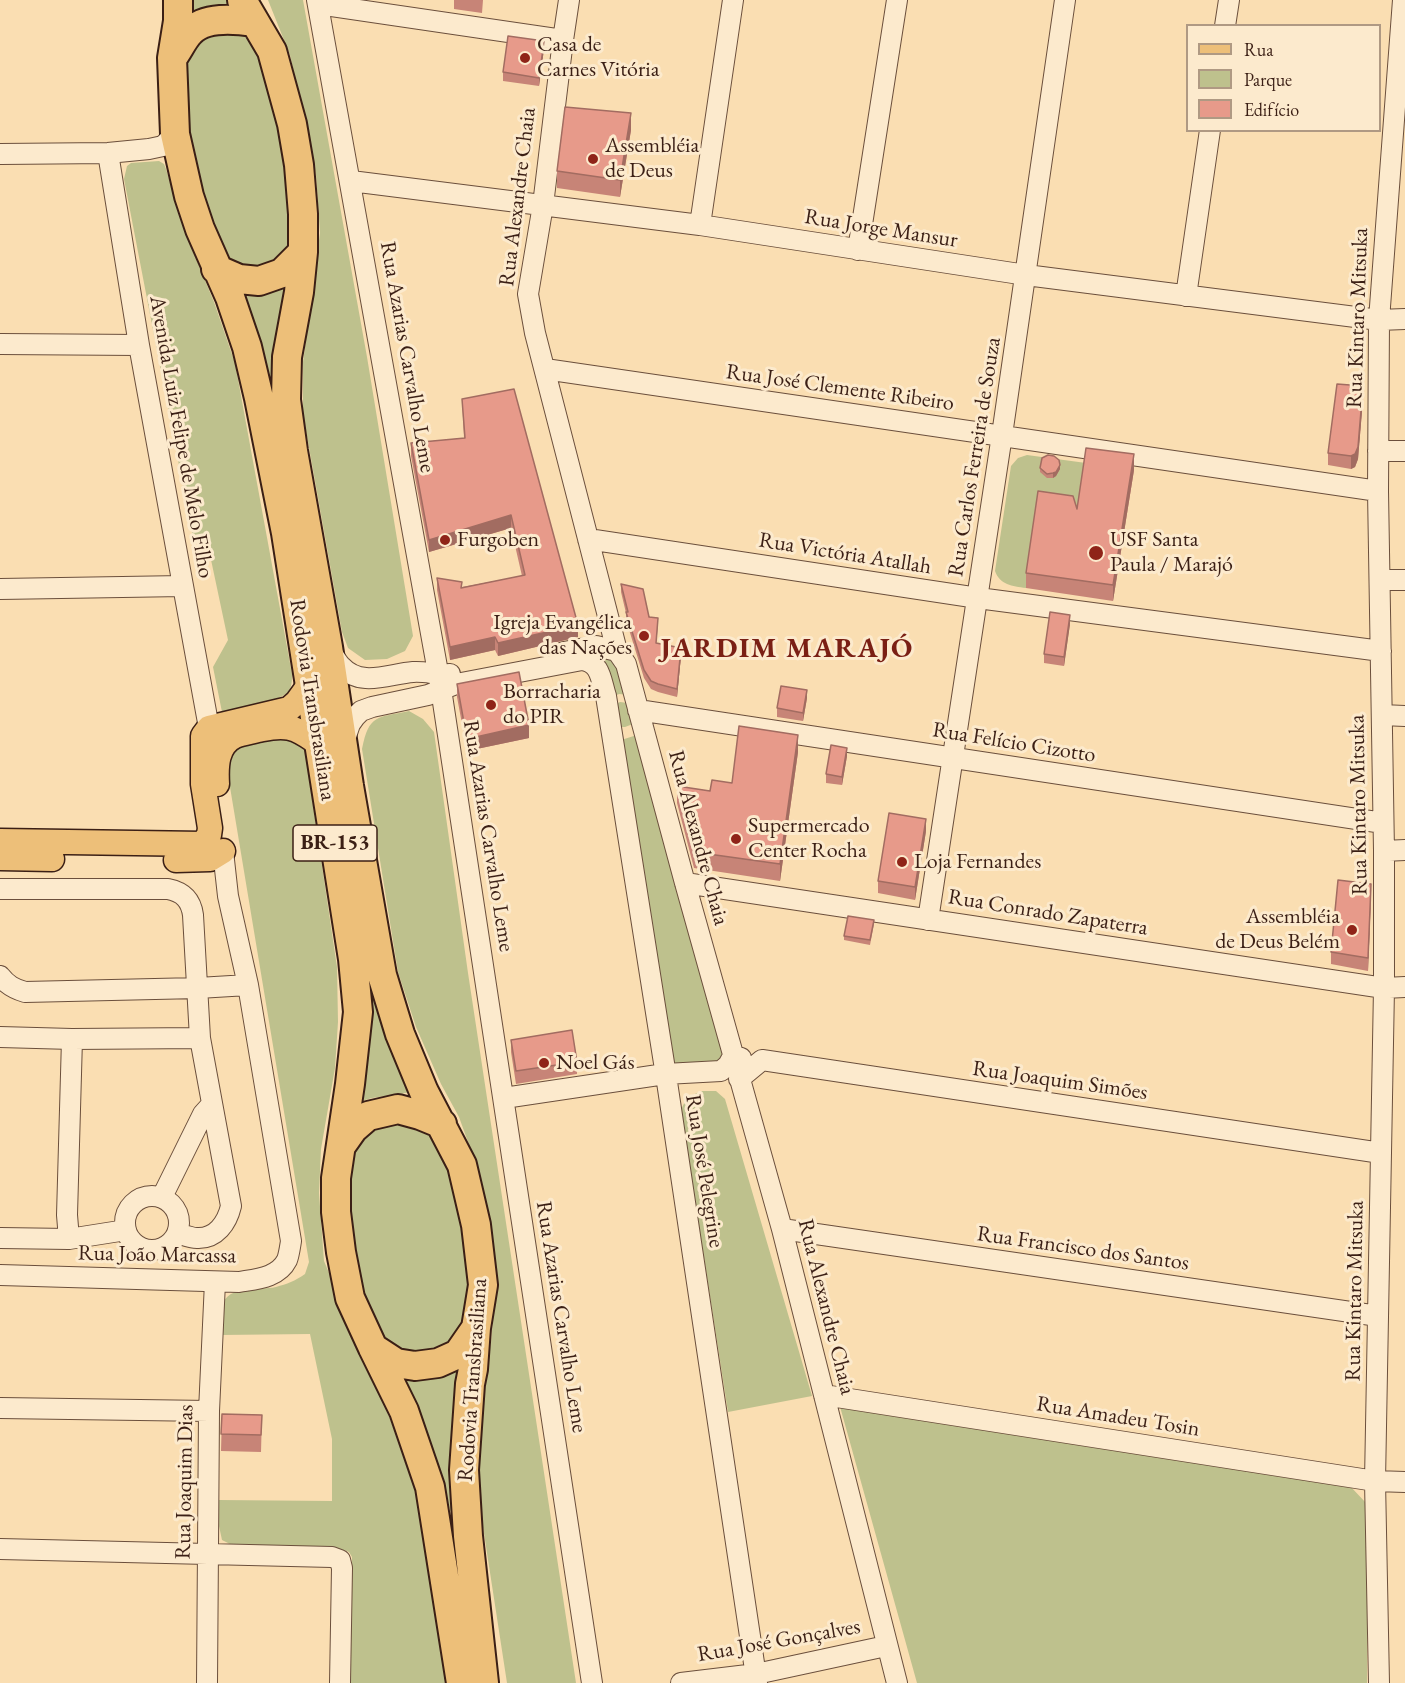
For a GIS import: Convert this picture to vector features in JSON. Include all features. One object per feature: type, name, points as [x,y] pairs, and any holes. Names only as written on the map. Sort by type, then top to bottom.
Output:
[{"type":"highway","name":"Rodovia Transbrasiliana","points":[[178,0],[178,21],[172,58],[176,134],[189,196],[216,269],[230,297],[247,347],[286,532],[309,684],[331,744],[382,975],[400,1034],[424,1092],[462,1165],[476,1225],[483,1285],[470,1384],[464,1470],[468,1536],[484,1683]]},
{"type":"highway","name":"Rodovia Transbrasiliana","points":[[248,11],[272,51],[292,124],[303,214],[303,252],[299,292],[287,357],[286,400],[292,451],[328,648],[331,744],[358,1012],[336,1178],[336,1212],[340,1252],[350,1298],[404,1411],[430,1487],[460,1683]]},
{"type":"highway","points":[[172,58],[191,31],[209,21],[231,19],[248,11]]},
{"type":"highway","points":[[216,269],[239,279],[259,281],[282,273],[303,252]]},
{"type":"highway","points":[[341,1146],[353,1129],[368,1116],[398,1108],[442,1124]]},
{"type":"highway","points":[[373,1348],[396,1363],[415,1366],[438,1363],[458,1354],[476,1328]]},
{"type":"main road","points":[[212,841],[202,784],[203,736],[209,728],[290,709],[309,684]]},
{"type":"main road","points":[[0,858],[210,859],[216,767],[218,754],[226,743],[234,736],[276,726],[297,730],[331,744]]},
{"type":"main road","points":[[0,841],[212,841]]},
{"type":"street","name":"Rua Alexandre Chaia","points":[[569,0],[562,40],[543,205],[528,294],[617,651],[626,664],[782,1229],[897,1683]]},
{"type":"street","points":[[700,225],[733,0]]},
{"type":"street","points":[[858,250],[897,0]]},
{"type":"street","name":"Rua Carlos Ferreira de Souza","points":[[928,920],[978,598],[1065,0]]},
{"type":"street","points":[[1225,24],[1229,0]]},
{"type":"street","name":"Rua Kintaro Mitsuka","points":[[1379,1683],[1375,1481],[1384,988],[1384,850],[1378,491],[1379,320],[1399,133],[1403,0]]},
{"type":"street","points":[[317,2],[562,40]]},
{"type":"street","name":"Rua Azarias Carvalho Leme","points":[[317,2],[440,682],[592,1683]]},
{"type":"street","points":[[1186,296],[1210,132]]},
{"type":"street","points":[[0,154],[108,153],[149,149],[163,146],[176,134]]},
{"type":"street","name":"Avenida Luiz Felipe de Melo Filho","points":[[108,153],[139,345],[209,728]]},
{"type":"street","name":"Rua Jorge Mansur","points":[[351,181],[700,225],[1026,275],[1186,296],[1379,320],[1405,319]]},
{"type":"street","points":[[0,344],[139,345]]},
{"type":"street","name":"Rua José Clemente Ribeiro","points":[[545,369],[1378,491]]},
{"type":"street","points":[[1378,451],[1405,451]]},
{"type":"street","name":"Rua Victória Atallah","points":[[588,539],[978,598],[1381,651]]},
{"type":"street","points":[[1380,580],[1405,580]]},
{"type":"street","points":[[0,589],[183,586]]},
{"type":"street","points":[[331,744],[361,711],[428,695],[440,682],[456,674],[596,646],[617,651]]},
{"type":"street","points":[[328,648],[341,667],[354,675],[371,680],[415,671],[440,682]]},
{"type":"street","name":"Rua José Pelegrine","points":[[440,682],[456,684],[582,660],[590,661],[598,667],[606,696],[757,1678]]},
{"type":"street","points":[[623,699],[639,711],[633,728],[625,731],[615,729],[608,716],[618,700],[623,699]]},
{"type":"street","name":"Rua Felício Cizotto","points":[[639,711],[1383,823]]},
{"type":"street","points":[[1382,715],[1405,716]]},
{"type":"street","points":[[0,976],[14,989],[25,992],[248,985],[228,896],[212,841]]},
{"type":"street","points":[[1384,850],[1405,850]]},
{"type":"street","name":"Rua Conrado Zapaterra","points":[[685,883],[1384,988],[1405,987]]},
{"type":"street","points":[[0,889],[168,889],[176,891],[188,900],[192,908],[200,1038],[231,1206],[229,1216],[216,1233],[196,1239],[178,1233]]},
{"type":"street","name":"Rua João Marcassa","points":[[0,1275],[239,1282],[262,1278],[277,1272],[286,1261],[291,1241],[248,985]]},
{"type":"street","points":[[0,1037],[200,1038]]},
{"type":"street","points":[[69,1239],[67,1215],[72,1039]]},
{"type":"street","points":[[505,1102],[721,1071],[733,1056]]},
{"type":"street","name":"Rua Joaquim Simões","points":[[733,1056],[750,1061],[762,1060],[1381,1153]]},
{"type":"street","points":[[666,1078],[740,1079],[762,1060]]},
{"type":"street","points":[[162,1197],[203,1114],[213,1104]]},
{"type":"street","points":[[144,1197],[162,1197],[176,1208],[180,1225],[178,1233],[173,1241],[158,1250],[142,1248],[135,1244],[126,1230],[125,1222],[130,1206],[144,1197]]},
{"type":"street","name":"Rua Francisco dos Santos","points":[[782,1229],[1378,1316]]},
{"type":"street","points":[[0,1238],[69,1239],[126,1230]]},
{"type":"street","name":"Rua Joaquim Dias","points":[[207,1683],[209,1411],[215,1282]]},
{"type":"street","name":"Rua Amadeu Tosin","points":[[824,1395],[1375,1481],[1405,1482]]},
{"type":"street","points":[[0,1408],[209,1411]]},
{"type":"street","points":[[0,1549],[209,1553],[332,1557],[340,1560],[342,1568],[340,1683]]},
{"type":"street","name":"Rua José Gonçalves","points":[[681,1683],[757,1678],[886,1646]]},
{"type":"green space","points":[[188,0],[232,0],[235,7],[188,17]]},
{"type":"green space","points":[[268,0],[303,0],[367,357],[413,636],[405,651],[387,659],[365,660],[348,648],[342,632],[303,414],[303,362],[320,233],[316,175],[290,55]]},
{"type":"green space","points":[[234,24],[259,45],[282,122],[294,241],[277,268],[226,267],[205,224],[179,86],[192,39]]},
{"type":"green space","points":[[159,161],[166,169],[181,217],[235,363],[292,674],[290,688],[283,696],[257,705],[222,712],[213,667],[228,640],[210,555],[193,538],[124,179],[127,166],[131,163]]},
{"type":"green space","points":[[289,278],[277,414],[238,286]]},
{"type":"green space","points":[[1027,455],[1086,463],[1078,512],[1038,506],[1026,588],[1003,582],[995,571],[1011,466],[1018,458]]},
{"type":"green space","points":[[615,657],[630,695],[619,694],[610,698],[602,667],[606,659]]},
{"type":"green space","points":[[628,703],[633,724],[620,727],[616,704]]},
{"type":"green space","points":[[409,711],[423,719],[434,732],[468,973],[576,1683],[507,1683],[479,1501],[477,1417],[491,1342],[496,1284],[476,1164],[459,1117],[441,1084],[416,1027],[398,972],[362,749],[372,723],[382,717]]},
{"type":"green space","points":[[637,735],[724,1052],[723,1059],[716,1064],[676,1068],[672,1063],[618,741]]},
{"type":"green space","points":[[276,737],[293,741],[305,751],[337,967],[338,1022],[335,1068],[321,1149],[319,1193],[324,1261],[389,1416],[416,1493],[447,1683],[350,1683],[352,1557],[349,1552],[234,1546],[222,1540],[219,1526],[218,1500],[332,1501],[332,1439],[310,1334],[221,1335],[221,1309],[225,1299],[231,1294],[237,1291],[276,1287],[291,1282],[305,1274],[309,1262],[226,763],[238,746]]},
{"type":"green space","points":[[364,964],[412,1092],[359,1102]]},
{"type":"green space","points":[[702,1091],[716,1091],[725,1099],[812,1396],[728,1412],[681,1110],[687,1097]]},
{"type":"green space","points":[[391,1118],[435,1133],[455,1175],[473,1284],[468,1331],[430,1360],[383,1349],[352,1276],[347,1153],[354,1139]]},
{"type":"green space","points":[[466,1357],[453,1517],[391,1370]]},
{"type":"green space","points":[[839,1403],[1350,1486],[1367,1504],[1367,1683],[917,1683]]},
{"type":"building","name":"Casa de Carnes Vitória","points":[[508,36],[544,41],[539,78],[503,72]]},
{"type":"building","name":"Assembléia de Deus","points":[[565,107],[631,113],[620,180],[557,171]]},
{"type":"building","points":[[1337,384],[1363,386],[1358,447],[1355,454],[1351,456],[1328,453]]},
{"type":"building","name":"Furgoben","points":[[514,389],[578,625],[498,643],[495,637],[450,647],[437,578],[462,582],[461,588],[525,575],[511,515],[429,540],[411,443],[465,438],[462,399]]},
{"type":"building","points":[[1086,448],[1134,454],[1113,585],[1026,573],[1038,491],[1073,496],[1077,509]]},
{"type":"building","points":[[1048,455],[1059,460],[1060,465],[1056,472],[1047,474],[1040,468],[1042,458]]},
{"type":"building","points":[[621,584],[643,589],[649,617],[658,618],[656,643],[681,648],[677,689],[651,681],[644,670],[626,612],[628,612]]},
{"type":"building","points":[[1050,612],[1070,615],[1064,657],[1044,654]]},
{"type":"building","name":"Borracharia do PIR","points":[[519,672],[529,725],[467,739],[457,684]]},
{"type":"building","points":[[781,686],[807,690],[803,713],[777,708]]},
{"type":"building","name":"Supermercado Center Rocha","points":[[739,726],[798,735],[780,864],[694,852],[677,786],[710,791],[712,780],[732,783]]},
{"type":"building","points":[[831,745],[847,748],[842,777],[826,774]]},
{"type":"building","name":"Loja Fernandes","points":[[889,813],[926,819],[915,887],[878,881]]},
{"type":"building","name":"Assembléia de Deus Belém","points":[[1338,880],[1371,884],[1368,958],[1331,952]]},
{"type":"building","points":[[848,916],[874,920],[870,940],[844,936]]},
{"type":"building","points":[[572,1030],[577,1062],[516,1071],[511,1040]]},
{"type":"building","points":[[222,1414],[262,1415],[261,1435],[221,1434]]},
{"type":"place","name":"Casa de Carnes Vitória","points":[[525,58]]},
{"type":"place","name":"Assembléia de Deus","points":[[593,159]]},
{"type":"place","name":"Furgoben","points":[[445,540]]},
{"type":"place","name":"USF Santa Paula / Marajó","points":[[1096,553]]},
{"type":"place","name":"Igreja Evangélica das Nações","points":[[644,636]]},
{"type":"place","name":"Borracharia do PIR","points":[[491,705]]},
{"type":"place","name":"Supermercado Center Rocha","points":[[736,839]]},
{"type":"place","name":"Loja Fernandes","points":[[902,862]]},
{"type":"place","name":"Assembléia de Deus Belém","points":[[1352,930]]},
{"type":"place","name":"Noel Gás","points":[[544,1063]]},
{"type":"district","name":"JARDIM MARAJÓ","points":[[787,649]]}]
